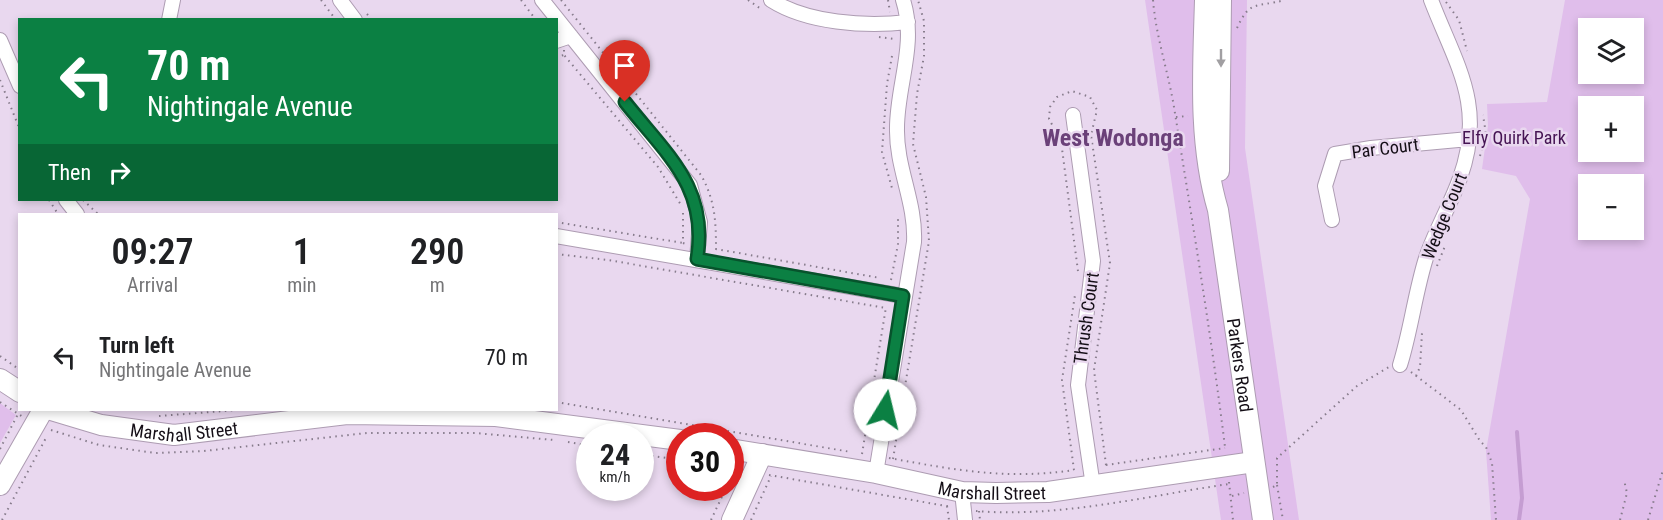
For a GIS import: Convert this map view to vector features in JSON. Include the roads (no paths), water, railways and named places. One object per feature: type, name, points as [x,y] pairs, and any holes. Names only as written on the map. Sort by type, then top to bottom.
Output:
[{"type":"street","points":[[169,18],[173,0]]},
{"type":"street","points":[[340,0],[354,18]]},
{"type":"street","points":[[542,0],[552,18]]},
{"type":"street","points":[[771,0],[810,16],[851,22],[908,22]]},
{"type":"street","points":[[876,473],[915,229],[914,211],[898,162],[897,128],[909,45],[908,22],[903,0]]},
{"type":"street","name":"Parkers Road","points":[[1205,0],[1205,142],[1209,178],[1218,210],[1263,520]]},
{"type":"street","name":"Parkers Road","points":[[1218,210],[1221,0]]},
{"type":"street","name":"Wedge Court","points":[[1400,364],[1426,259],[1459,180],[1470,118],[1467,90],[1460,64],[1431,0]]},
{"type":"street","points":[[0,40],[18,81]]},
{"type":"street","points":[[564,41],[690,185],[700,222],[698,253]]},
{"type":"street","name":"Thrush Court","points":[[1073,115],[1094,277],[1078,378],[1093,486]]},
{"type":"street","name":"Par Court","points":[[1332,220],[1325,186],[1335,154],[1371,148],[1468,139]]},
{"type":"street","points":[[67,201],[76,213]]},
{"type":"street","points":[[558,236],[698,253],[890,287],[903,296]]},
{"type":"street","points":[[0,379],[18,391]]},
{"type":"street","name":"Marshall Street","points":[[54,411],[101,425],[174,435],[347,414],[496,416],[666,438]]},
{"type":"street","points":[[0,485],[37,419]]},
{"type":"street","name":"Marshall Street","points":[[744,451],[876,473],[962,492],[1024,493],[1093,486],[1254,462]]},
{"type":"street","points":[[732,520],[762,454]]},
{"type":"street","points":[[962,492],[965,520]]},
{"type":"waterway","points":[[1517,432],[1522,498],[1519,520]]},
{"type":"district","name":"West Wodonga","points":[[1113,138]]},
{"type":"park label","name":"Elfy Quirk Park","points":[[1514,137]]}]
